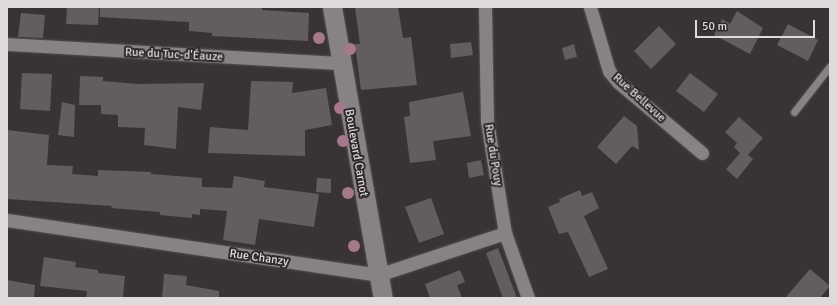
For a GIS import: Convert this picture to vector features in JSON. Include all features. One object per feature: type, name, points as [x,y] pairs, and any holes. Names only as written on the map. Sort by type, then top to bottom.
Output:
[{"type":"street","name":"Boulevard Carnot","points":[[332,7],[340,63],[383,298]]},
{"type":"street","name":"Rue du Pouy","points":[[485,7],[487,121],[505,233],[528,298]]},
{"type":"street","name":"Rue Bellevue","points":[[590,7],[609,71],[618,82],[702,153]]},
{"type":"street","name":"Rue du Tuc-d'Éauze","points":[[7,44],[340,63]]},
{"type":"street","name":"Rue Chanzy","points":[[7,220],[378,275],[505,233]]},
{"type":"lane","points":[[794,112],[830,66]]},
{"type":"building","points":[[67,7],[99,7],[98,25],[66,24]]},
{"type":"building","points":[[100,7],[262,7],[262,10],[309,13],[308,41],[212,36],[212,33],[189,31],[189,22],[100,17]]},
{"type":"building","points":[[355,7],[398,7],[403,38],[411,37],[417,85],[361,90],[355,44],[360,44]]},
{"type":"building","points":[[737,11],[763,28],[750,54],[714,35],[722,19],[730,24]]},
{"type":"building","points":[[21,13],[45,15],[43,38],[18,37]]},
{"type":"building","points":[[788,24],[818,40],[808,61],[777,45]]},
{"type":"building","points":[[659,26],[676,44],[651,69],[634,51]]},
{"type":"building","points":[[471,42],[473,55],[451,58],[450,44]]},
{"type":"building","points":[[574,44],[577,57],[565,60],[562,48]]},
{"type":"building","points":[[22,73],[52,74],[50,111],[20,109]]},
{"type":"building","points":[[690,73],[718,94],[704,112],[676,91]]},
{"type":"building","points":[[80,76],[103,77],[103,81],[138,84],[204,83],[201,110],[178,107],[176,149],[144,145],[145,128],[118,127],[118,115],[101,114],[101,105],[79,105]]},
{"type":"building","points":[[251,81],[293,82],[292,93],[326,88],[332,125],[305,130],[305,156],[208,153],[210,127],[248,130]]},
{"type":"building","points":[[463,92],[471,136],[433,141],[436,160],[410,163],[404,117],[410,116],[409,102]]},
{"type":"building","points":[[62,102],[75,105],[74,137],[58,135]]},
{"type":"building","points":[[624,116],[637,126],[639,150],[632,146],[616,164],[597,147]]},
{"type":"building","points":[[739,117],[763,138],[748,155],[753,159],[737,179],[726,169],[740,153],[734,147],[737,143],[725,132]]},
{"type":"building","points":[[7,130],[49,135],[47,165],[73,166],[72,174],[98,176],[98,170],[151,172],[151,174],[202,178],[202,187],[232,188],[234,176],[265,181],[264,187],[319,194],[314,227],[259,219],[255,245],[223,240],[227,211],[200,209],[200,215],[192,214],[192,218],[160,215],[160,212],[111,208],[112,206],[7,199]]},
{"type":"building","points":[[481,160],[484,175],[469,178],[467,163]]},
{"type":"building","points":[[317,178],[331,179],[331,193],[316,192]]},
{"type":"building","points":[[580,190],[582,196],[592,192],[599,208],[584,216],[608,269],[589,277],[568,232],[559,234],[548,207],[560,202],[559,199]]},
{"type":"building","points":[[431,198],[444,234],[419,243],[405,207]]},
{"type":"building","points":[[498,248],[517,298],[503,298],[486,253]]},
{"type":"building","points":[[44,257],[76,262],[75,267],[98,270],[98,273],[125,276],[123,298],[86,298],[87,291],[40,286]]},
{"type":"building","points":[[810,269],[830,286],[820,298],[785,298]]},
{"type":"building","points":[[460,270],[465,282],[457,285],[462,298],[430,298],[425,284]]},
{"type":"building","points":[[164,274],[187,276],[186,285],[219,291],[219,298],[162,298]]},
{"type":"building","points":[[7,280],[35,285],[34,298],[7,298]]}]
